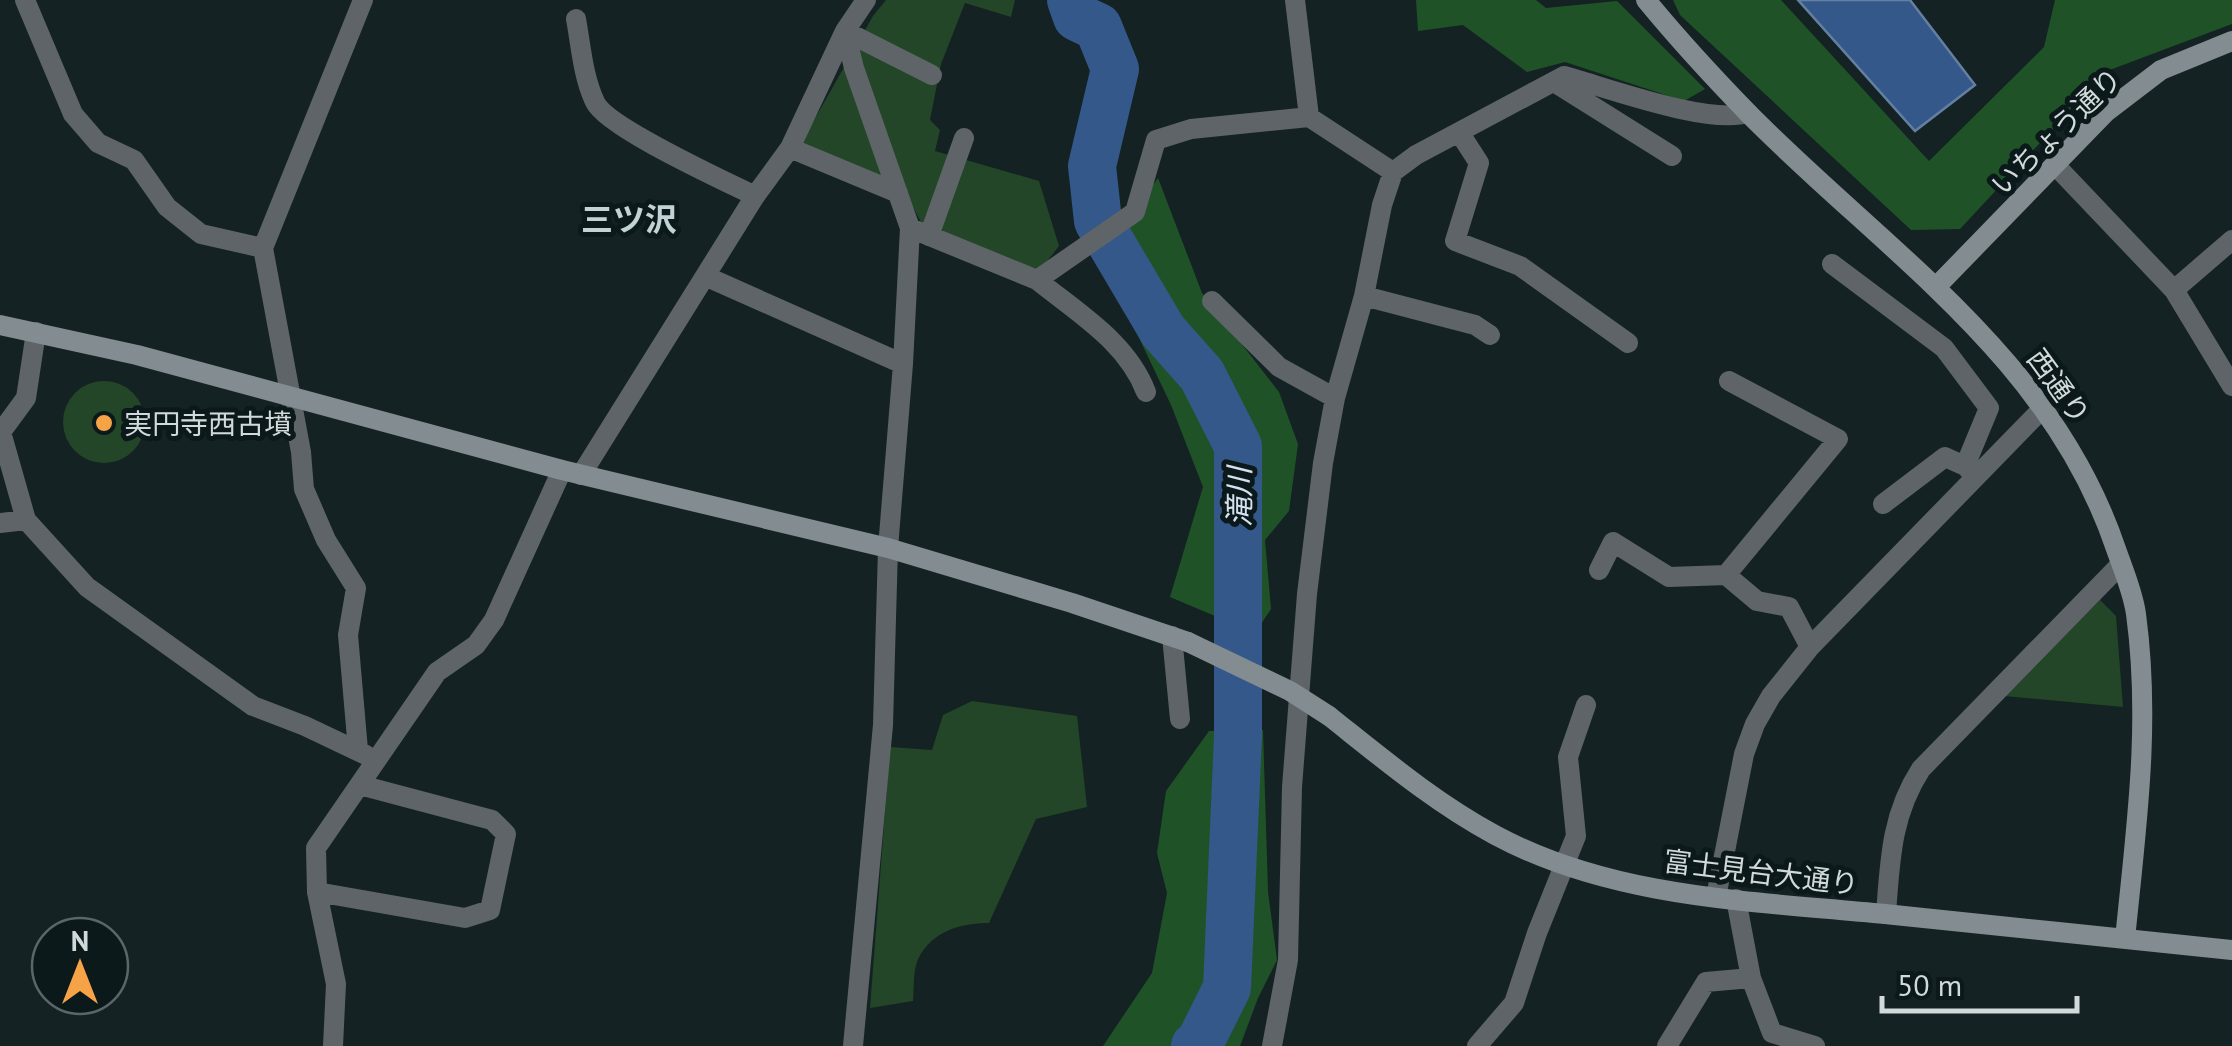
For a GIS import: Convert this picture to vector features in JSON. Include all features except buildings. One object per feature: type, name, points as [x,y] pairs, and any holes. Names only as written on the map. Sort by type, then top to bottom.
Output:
[{"type":"street","points":[[24,0],[74,114],[98,143],[134,160],[167,207],[201,234],[263,248]]},
{"type":"street","points":[[358,750],[348,636],[356,588],[326,540],[304,489],[263,248],[364,0]]},
{"type":"street","points":[[332,1046],[336,984],[317,892],[316,848],[436,672],[476,645],[494,620],[572,472],[790,148],[846,31],[866,0]]},
{"type":"street","points":[[1295,0],[1309,117]]},
{"type":"street","name":"西通り","points":[[1646,0],[1748,113],[1936,288],[2022,378],[2074,454],[2104,513],[2135,609],[2144,742],[2125,939]]},
{"type":"street","points":[[576,19],[586,77],[596,107],[648,143],[755,196]]},
{"type":"street","points":[[846,31],[932,75]]},
{"type":"street","points":[[846,31],[854,68],[898,193],[920,232],[1038,280],[1115,342],[1137,368],[1146,392]]},
{"type":"street","name":"いちょう通り","points":[[1936,288],[2106,112],[2161,70],[2232,41]]},
{"type":"street","points":[[1272,1046],[1288,960],[1292,787],[1307,594],[1335,398],[1393,172],[1416,155],[1564,76],[1698,112],[1735,117],[1748,113]]},
{"type":"street","points":[[1554,82],[1672,156]]},
{"type":"street","points":[[1038,280],[1135,212],[1156,140],[1190,129],[1309,117],[1393,172]]},
{"type":"street","points":[[1459,132],[1479,162],[1455,241],[1520,266],[1628,343]]},
{"type":"street","points":[[852,1046],[883,726],[888,548],[903,364],[920,232],[964,138]]},
{"type":"street","points":[[790,148],[898,193]]},
{"type":"street","points":[[2056,166],[2174,290],[2232,386]]},
{"type":"street","points":[[2174,290],[2232,240]]},
{"type":"street","points":[[1832,264],[1944,348],[1989,408],[1970,471]]},
{"type":"street","points":[[705,276],[903,364]]},
{"type":"street","points":[[1364,296],[1475,325],[1490,335]]},
{"type":"street","points":[[1212,301],[1279,367],[1335,398]]},
{"type":"street","name":"富士見台大通り","points":[[0,325],[137,354],[572,472],[888,548],[1180,639],[1290,690],[1430,796],[1497,836],[1624,882],[1726,898],[2232,950]]},
{"type":"street","points":[[36,332],[26,398],[1,432],[26,520],[87,587],[253,706],[358,750],[377,763]]},
{"type":"street","points":[[1726,575],[1838,440],[1729,381]]},
{"type":"street","points":[[1814,1046],[1772,1033],[1726,898],[1744,754],[1754,724],[1789,671],[1970,471],[2043,408]]},
{"type":"street","points":[[1883,504],[1945,457],[1970,471]]},
{"type":"street","points":[[0,523],[26,520]]},
{"type":"street","points":[[1599,570],[1613,542],[1670,577],[1726,575],[1757,601],[1788,606],[1810,647]]},
{"type":"street","points":[[1886,914],[1892,836],[1908,789],[1921,768],[2121,564]]},
{"type":"street","points":[[1180,639],[1180,718]]},
{"type":"street","points":[[1476,1046],[1514,1003],[1576,836],[1568,757],[1586,705]]},
{"type":"street","points":[[317,892],[465,918],[490,910],[506,834],[492,820],[360,785]]},
{"type":"street","points":[[1667,1046],[1706,982],[1752,978]]},
{"type":"green space","points":[[886,0],[1015,0],[1011,17],[965,3],[941,64],[930,120],[940,130],[935,151],[1039,181],[1059,246],[1038,273],[922,224],[904,190],[800,145],[873,16]]},
{"type":"green space","points":[[1416,0],[1536,0],[1546,8],[1617,1],[1705,89],[1684,101],[1565,62],[1527,72],[1463,25],[1418,31]]},
{"type":"green space","points":[[1673,0],[1781,0],[1929,161],[2044,47],[2055,0],[2232,0],[2232,24],[2107,71],[1960,229],[1911,230],[1680,15]]},
{"type":"green space","points":[[1158,178],[1202,293],[1279,392],[1298,444],[1289,511],[1265,540],[1271,609],[1255,633],[1170,597],[1203,487],[1171,405],[1101,258]]},
{"type":"green space","name":"実円寺西古墳","points":[[104,381],[120,384],[133,393],[142,406],[142,438],[133,451],[120,460],[104,463],[88,460],[75,451],[66,438],[63,422],[66,406],[75,393],[88,384]]},
{"type":"green space","points":[[2100,600],[2116,616],[2123,707],[2004,696]]},
{"type":"green space","points":[[972,701],[1077,716],[1087,807],[1036,819],[989,923],[958,927],[939,935],[924,949],[916,963],[913,1001],[870,1008],[890,747],[932,750],[943,715]]},
{"type":"green space","points":[[1263,730],[1268,892],[1277,960],[1240,1046],[1103,1046],[1152,973],[1167,893],[1157,853],[1166,791],[1209,731]]},
{"type":"water","points":[[1798,0],[1910,0],[1975,85],[1915,131]]},
{"type":"waterway","name":"滝川","points":[[1071,0],[1077,17],[1098,27],[1115,69],[1092,166],[1098,221],[1163,331],[1202,375],[1238,446],[1238,736],[1227,988],[1195,1046]]},
{"type":"place","name":"実円寺西古墳","points":[[104,423]]},
{"type":"district","name":"三ツ沢","points":[[629,219]]}]
